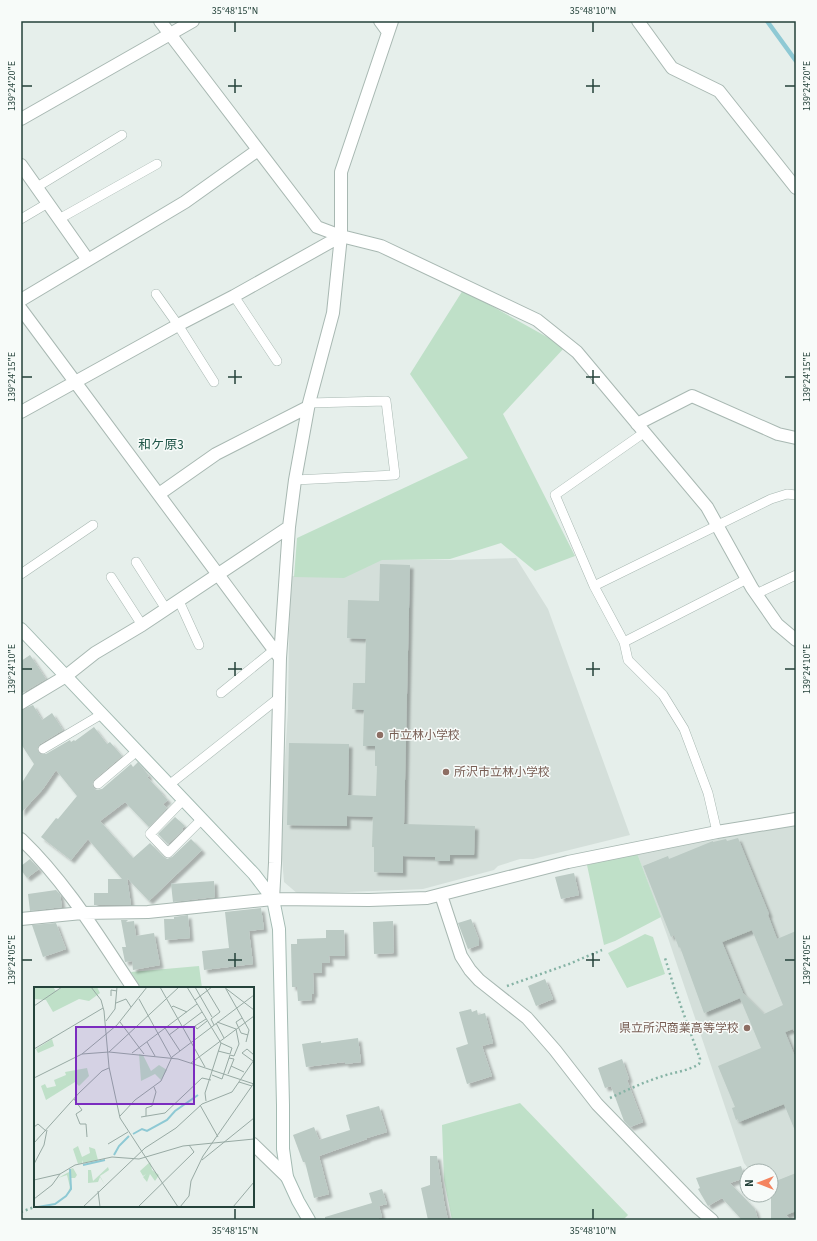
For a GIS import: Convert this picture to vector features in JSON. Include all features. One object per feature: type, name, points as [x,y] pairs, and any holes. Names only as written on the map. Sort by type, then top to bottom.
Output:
[{"type":"street","points":[[160,21],[317,227],[341,236],[381,246],[537,320],[577,352],[707,507],[746,579],[756,594],[777,624],[796,640]]},
{"type":"street","points":[[21,119],[193,21]]},
{"type":"street","points":[[309,1220],[287,1177],[283,1149],[278,929],[273,899],[276,863],[280,697],[277,654],[295,480],[309,405],[333,313],[341,236],[341,172],[390,27],[380,21]]},
{"type":"street","points":[[638,21],[672,68],[720,91],[796,188]]},
{"type":"street","points":[[21,300],[185,202],[258,150]]},
{"type":"street","points":[[22,167],[88,260]]},
{"type":"street","points":[[21,412],[341,236]]},
{"type":"street","points":[[21,309],[277,654]]},
{"type":"street","points":[[641,428],[692,396],[778,434],[796,438]]},
{"type":"street","points":[[159,494],[216,454],[309,405]]},
{"type":"street","points":[[21,703],[66,676],[95,653],[179,601],[289,527]]},
{"type":"street","points":[[21,629],[254,874],[273,899]]},
{"type":"street","points":[[21,919],[82,913],[148,912],[273,899],[369,900],[427,898],[441,896],[568,862],[717,832],[796,819]]},
{"type":"street","points":[[21,839],[40,857],[82,913],[132,987]]},
{"type":"street","points":[[441,896],[461,956],[479,980],[527,1018],[555,1050],[597,1104],[698,1208],[712,1220]]},
{"type":"street","points":[[254,1145],[287,1177]]},
{"type":"lane","points":[[37,187],[122,135]]},
{"type":"lane","points":[[59,219],[158,164]]},
{"type":"lane","points":[[21,219],[48,203]]},
{"type":"lane","points":[[156,294],[178,325],[214,382]]},
{"type":"lane","points":[[234,296],[277,362]]},
{"type":"lane","points":[[295,480],[395,475],[386,401],[309,405]]},
{"type":"lane","points":[[641,428],[555,495],[594,586],[624,642],[628,660],[663,695],[684,729],[708,793],[717,832]]},
{"type":"lane","points":[[594,586],[771,499],[788,494],[796,495]]},
{"type":"lane","points":[[21,574],[93,525]]},
{"type":"lane","points":[[136,562],[166,609]]},
{"type":"lane","points":[[756,594],[796,575]]},
{"type":"lane","points":[[111,577],[142,625]]},
{"type":"lane","points":[[624,642],[746,579]]},
{"type":"lane","points":[[179,601],[199,645]]},
{"type":"lane","points":[[221,693],[277,654]]},
{"type":"lane","points":[[169,785],[280,697]]},
{"type":"lane","points":[[43,749],[102,714]]},
{"type":"lane","points":[[98,784],[137,751]]},
{"type":"lane","points":[[183,800],[150,834],[168,854],[202,820]]},
{"type":"path","points":[[493,991],[569,964],[602,950]]},
{"type":"path","points":[[597,1104],[662,1076],[693,1068],[699,1064],[700,1059],[665,958]]},
{"type":"path","points":[[21,1212],[34,1207]]},
{"type":"shaded area","name":"所沢市立林小学校","points":[[516,558],[548,609],[630,835],[533,859],[520,859],[498,866],[494,870],[423,889],[298,894],[284,882],[280,834],[288,710],[289,631],[292,576],[340,575],[375,559],[451,560]]},
{"type":"shaded area","name":"県立所沢商業高等学校","points":[[796,825],[796,1220],[792,1220],[778,1203],[779,1203],[779,1163],[744,1163],[667,935],[637,853]]},
{"type":"green space","points":[[463,290],[565,347],[503,414],[575,556],[535,571],[501,543],[450,559],[382,560],[344,578],[294,577],[297,538],[468,458],[410,374]]},
{"type":"green space","points":[[637,853],[661,917],[615,941],[604,945],[587,865]]},
{"type":"green space","points":[[645,934],[653,937],[665,974],[627,988],[608,953]]},
{"type":"green space","points":[[199,966],[202,987],[140,987],[131,972]]},
{"type":"green space","points":[[520,1103],[628,1215],[623,1220],[452,1220],[444,1180],[442,1125]]},
{"type":"building","points":[[380,564],[410,565],[404,824],[475,826],[474,855],[450,855],[450,861],[435,861],[435,857],[403,856],[403,873],[374,872],[374,847],[372,847],[373,817],[347,816],[347,826],[287,825],[289,743],[349,744],[348,795],[376,796],[377,766],[375,766],[375,746],[363,746],[364,710],[352,709],[353,683],[365,683],[366,639],[347,638],[348,600],[379,601]]},
{"type":"building","points":[[30,655],[46,679],[21,694],[21,661]]},
{"type":"building","points":[[33,705],[42,720],[52,713],[63,730],[40,744],[37,749],[40,754],[46,754],[70,740],[71,742],[74,740],[75,741],[94,727],[107,744],[110,742],[122,756],[94,780],[92,785],[96,790],[102,789],[131,764],[133,767],[138,762],[149,776],[147,777],[168,800],[163,804],[167,808],[149,827],[125,802],[100,821],[133,858],[150,843],[167,859],[172,857],[191,839],[202,850],[149,901],[127,878],[131,905],[94,905],[94,893],[108,893],[108,879],[122,879],[88,839],[71,860],[41,837],[56,818],[58,819],[77,796],[56,770],[43,789],[21,813],[21,784],[34,764],[21,744],[21,710]]},
{"type":"building","points":[[175,817],[185,826],[182,829],[183,830],[168,844],[158,834]]},
{"type":"building","points":[[738,838],[769,914],[768,915],[777,939],[796,931],[796,1035],[793,1029],[785,1032],[796,1059],[796,1133],[784,1104],[739,1122],[738,1119],[736,1120],[732,1108],[735,1107],[718,1066],[761,1048],[740,998],[704,1013],[680,947],[679,948],[674,935],[671,937],[643,866],[668,856],[669,859],[713,841],[726,839],[727,841]],"holes":[[[752,930],[783,1005],[764,1014],[743,993],[722,942]]]},
{"type":"building","points":[[30,859],[39,869],[27,878],[21,870],[21,866]]},
{"type":"building","points":[[574,873],[579,895],[561,899],[555,877]]},
{"type":"building","points":[[214,881],[215,897],[173,902],[171,884]]},
{"type":"building","points":[[56,890],[60,894],[62,907],[30,911],[28,894]]},
{"type":"building","points":[[261,908],[264,929],[249,931],[253,964],[204,970],[202,951],[229,948],[225,912]]},
{"type":"building","points":[[188,915],[190,938],[165,940],[164,919],[174,919],[174,917]]},
{"type":"building","points":[[471,919],[479,940],[479,945],[468,949],[458,923]]},
{"type":"building","points":[[121,920],[128,920],[126,922],[134,921],[136,936],[154,933],[160,965],[133,970],[132,961],[125,962],[122,947],[126,947]]},
{"type":"building","points":[[393,921],[394,953],[374,954],[373,922]]},
{"type":"building","points":[[56,923],[66,949],[43,957],[32,925]]},
{"type":"building","points":[[326,930],[344,930],[345,956],[329,956],[330,963],[322,963],[322,973],[313,973],[314,994],[312,994],[312,1000],[298,1001],[297,987],[292,987],[291,944],[297,944],[297,939],[326,938]]},
{"type":"building","points":[[545,979],[553,999],[536,1006],[528,986]]},
{"type":"building","points":[[471,1009],[472,1012],[477,1010],[478,1015],[485,1013],[493,1043],[482,1046],[492,1076],[467,1084],[456,1048],[468,1044],[459,1012]]},
{"type":"building","points":[[358,1038],[361,1062],[345,1064],[345,1062],[306,1067],[302,1044]]},
{"type":"building","points":[[622,1059],[629,1079],[627,1080],[643,1122],[630,1127],[624,1121],[611,1086],[605,1088],[598,1068]]},
{"type":"building","points":[[379,1106],[387,1132],[319,1156],[329,1194],[314,1198],[305,1162],[303,1162],[293,1135],[314,1127],[319,1140],[350,1130],[346,1115]]},
{"type":"building","points":[[430,1156],[437,1156],[448,1220],[428,1220],[421,1188],[430,1185]]},
{"type":"building","points":[[739,1167],[739,1180],[730,1183],[739,1192],[739,1203],[749,1203],[755,1209],[758,1220],[742,1220],[722,1198],[708,1206],[698,1189],[700,1188],[696,1178]]},
{"type":"building","points":[[796,1173],[796,1211],[786,1215],[790,1220],[771,1220],[771,1203],[779,1203],[779,1180]]},
{"type":"building","points":[[382,1189],[387,1204],[379,1206],[382,1217],[373,1220],[325,1220],[325,1217],[372,1203],[369,1193]]},
{"type":"waterway","points":[[767,21],[796,61]]},
{"type":"place","name":"市立林小学校","points":[[380,735]]},
{"type":"place","name":"所沢市立林小学校","points":[[446,772]]},
{"type":"place","name":"県立所沢商業高等学校","points":[[747,1028]]},
{"type":"district","name":"和ケ原3","points":[[161,444]]}]
